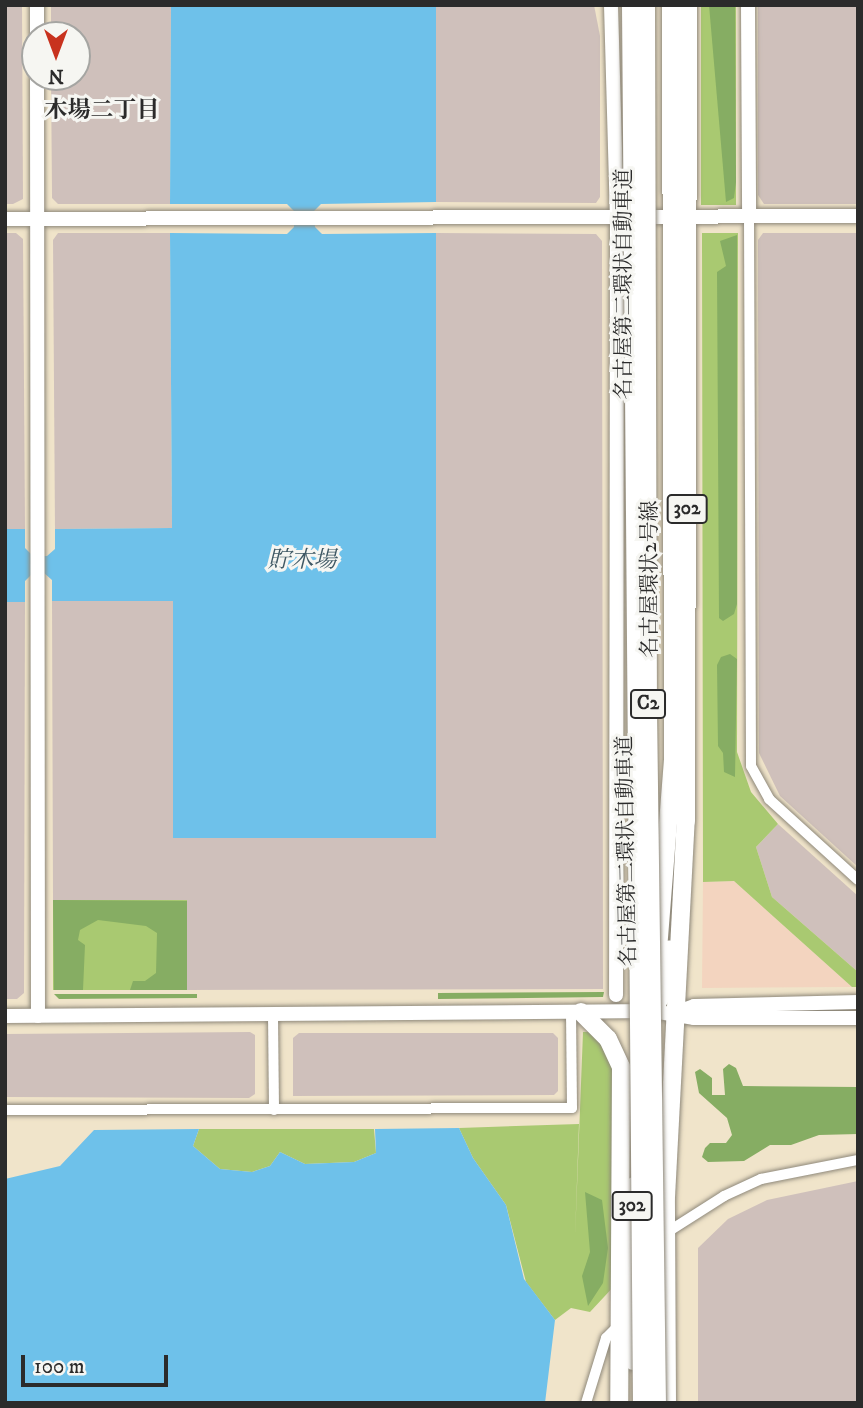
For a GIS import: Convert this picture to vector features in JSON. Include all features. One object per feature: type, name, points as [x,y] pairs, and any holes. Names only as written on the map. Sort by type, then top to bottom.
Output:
[{"type":"highway","name":"名古屋第二環状自動車道","points":[[631,5],[644,1403]]},
{"type":"highway","name":"名古屋第二環状自動車道","points":[[646,5],[648,709],[657,1403]]},
{"type":"highway","name":"名古屋環状2号線","points":[[667,1403],[666,1233],[684,863],[680,218],[671,5]]},
{"type":"highway","name":"名古屋環状2号線","points":[[634,1403],[631,1230],[653,1011],[672,777],[680,218],[688,5]]},
{"type":"highway","points":[[653,1011],[665,981],[674,899],[684,863]]},
{"type":"highway","points":[[576,1012],[608,1038],[621,1067],[619,1403]]},
{"type":"highway","points":[[644,1403],[659,1105],[665,1035],[677,1012]]},
{"type":"street","points":[[611,5],[617,218],[616,995]]},
{"type":"street","points":[[748,5],[751,766],[769,799],[858,880]]},
{"type":"street","points":[[37,91],[38,1016]]},
{"type":"street","points":[[5,219],[858,216]]},
{"type":"street","points":[[677,1012],[694,1006],[858,1002]]},
{"type":"street","points":[[5,1016],[653,1011],[677,1012],[694,1018],[858,1018]]},
{"type":"street","points":[[5,1110],[572,1108],[576,1012]]},
{"type":"street","points":[[273,1014],[274,1110]]},
{"type":"street","points":[[666,1233],[724,1196],[761,1179],[858,1160]]},
{"type":"street","points":[[586,1403],[606,1338],[618,1325]]},
{"type":"shaded area","points":[[5,5],[22,5],[23,199],[13,204],[5,204]]},
{"type":"shaded area","points":[[51,5],[171,5],[170,204],[58,204],[52,198],[51,91],[91,91],[91,21],[51,21]]},
{"type":"shaded area","points":[[436,5],[594,5],[600,36],[600,197],[596,203],[436,202]]},
{"type":"shaded area","points":[[758,5],[858,5],[858,204],[764,204],[758,195]]},
{"type":"shaded area","points":[[5,233],[16,233],[23,239],[25,529],[5,529]]},
{"type":"shaded area","points":[[58,233],[170,233],[172,528],[55,529],[53,240]]},
{"type":"shaded area","points":[[436,233],[596,234],[602,241],[603,989],[187,990],[186,901],[53,900],[52,601],[173,601],[174,838],[436,838]]},
{"type":"shaded area","points":[[763,233],[858,233],[858,867],[780,796],[759,753],[758,240]]},
{"type":"shaded area","points":[[5,602],[25,602],[24,993],[17,999],[5,999]]},
{"type":"shaded area","points":[[778,824],[858,896],[858,972],[772,897],[756,847]]},
{"type":"shaded area","points":[[734,881],[852,987],[702,988],[703,882]]},
{"type":"shaded area","points":[[250,1032],[255,1035],[255,1094],[249,1098],[5,1097],[5,1034]]},
{"type":"shaded area","points":[[299,1033],[553,1033],[558,1038],[558,1091],[554,1095],[293,1096],[293,1038]]},
{"type":"shaded area","points":[[858,1181],[858,1403],[698,1403],[698,1248],[728,1219],[767,1200]]},
{"type":"green space","points":[[701,5],[736,5],[736,205],[701,205]]},
{"type":"green space","points":[[709,5],[735,5],[736,182],[734,198],[726,202]]},
{"type":"green space","points":[[702,233],[738,233],[737,752],[751,792],[778,824],[756,847],[772,897],[858,972],[858,987],[852,987],[734,881],[703,882]]},
{"type":"green space","points":[[737,235],[737,604],[734,614],[723,621],[719,618],[717,272],[726,266],[720,241]]},
{"type":"green space","points":[[730,654],[737,659],[735,777],[724,772],[723,753],[718,746],[717,665],[721,657]]},
{"type":"green space","points":[[53,900],[187,900],[187,990],[53,990]]},
{"type":"green space","points":[[53,900],[187,901],[187,990],[130,990],[133,981],[145,981],[156,973],[157,933],[146,926],[98,920],[80,930],[78,940],[85,945],[83,990],[54,990]]},
{"type":"green space","points":[[604,992],[603,997],[438,999],[438,993]]},
{"type":"green space","points":[[54,994],[197,994],[197,998],[59,999]]},
{"type":"green space","points":[[583,1032],[592,1032],[619,1057],[617,1283],[590,1312],[571,1308],[555,1320],[526,1282],[506,1205],[473,1158],[459,1128],[579,1124],[575,1238]]},
{"type":"green space","points":[[729,1064],[736,1068],[743,1086],[857,1087],[858,1134],[819,1135],[791,1145],[770,1145],[744,1161],[708,1162],[702,1157],[705,1148],[710,1143],[726,1143],[732,1135],[727,1118],[699,1093],[695,1072],[700,1069],[712,1078],[712,1095],[725,1095],[723,1069]]},
{"type":"green space","points":[[199,1129],[374,1129],[376,1153],[354,1162],[305,1164],[280,1152],[270,1166],[252,1172],[220,1169],[193,1146]]},
{"type":"green space","points":[[585,1192],[602,1200],[608,1248],[603,1283],[588,1306],[582,1276],[590,1252]]},
{"type":"water","name":"貯木場","points":[[171,5],[436,5],[436,202],[321,204],[314,211],[315,227],[322,234],[436,233],[436,838],[173,838],[173,601],[52,601],[52,580],[44,573],[32,574],[25,581],[25,602],[5,602],[5,529],[25,529],[25,548],[33,556],[47,556],[55,549],[55,529],[172,528],[170,233],[287,234],[294,227],[294,211],[287,204],[170,204]]},
{"type":"water","points":[[459,1128],[473,1158],[506,1205],[524,1279],[555,1320],[545,1403],[5,1403],[5,1179],[60,1166],[94,1130],[199,1129],[193,1146],[220,1169],[252,1172],[270,1166],[280,1152],[305,1164],[354,1162],[376,1153],[375,1129]]},
{"type":"district","name":"木場二丁目","points":[[102,111]]}]
